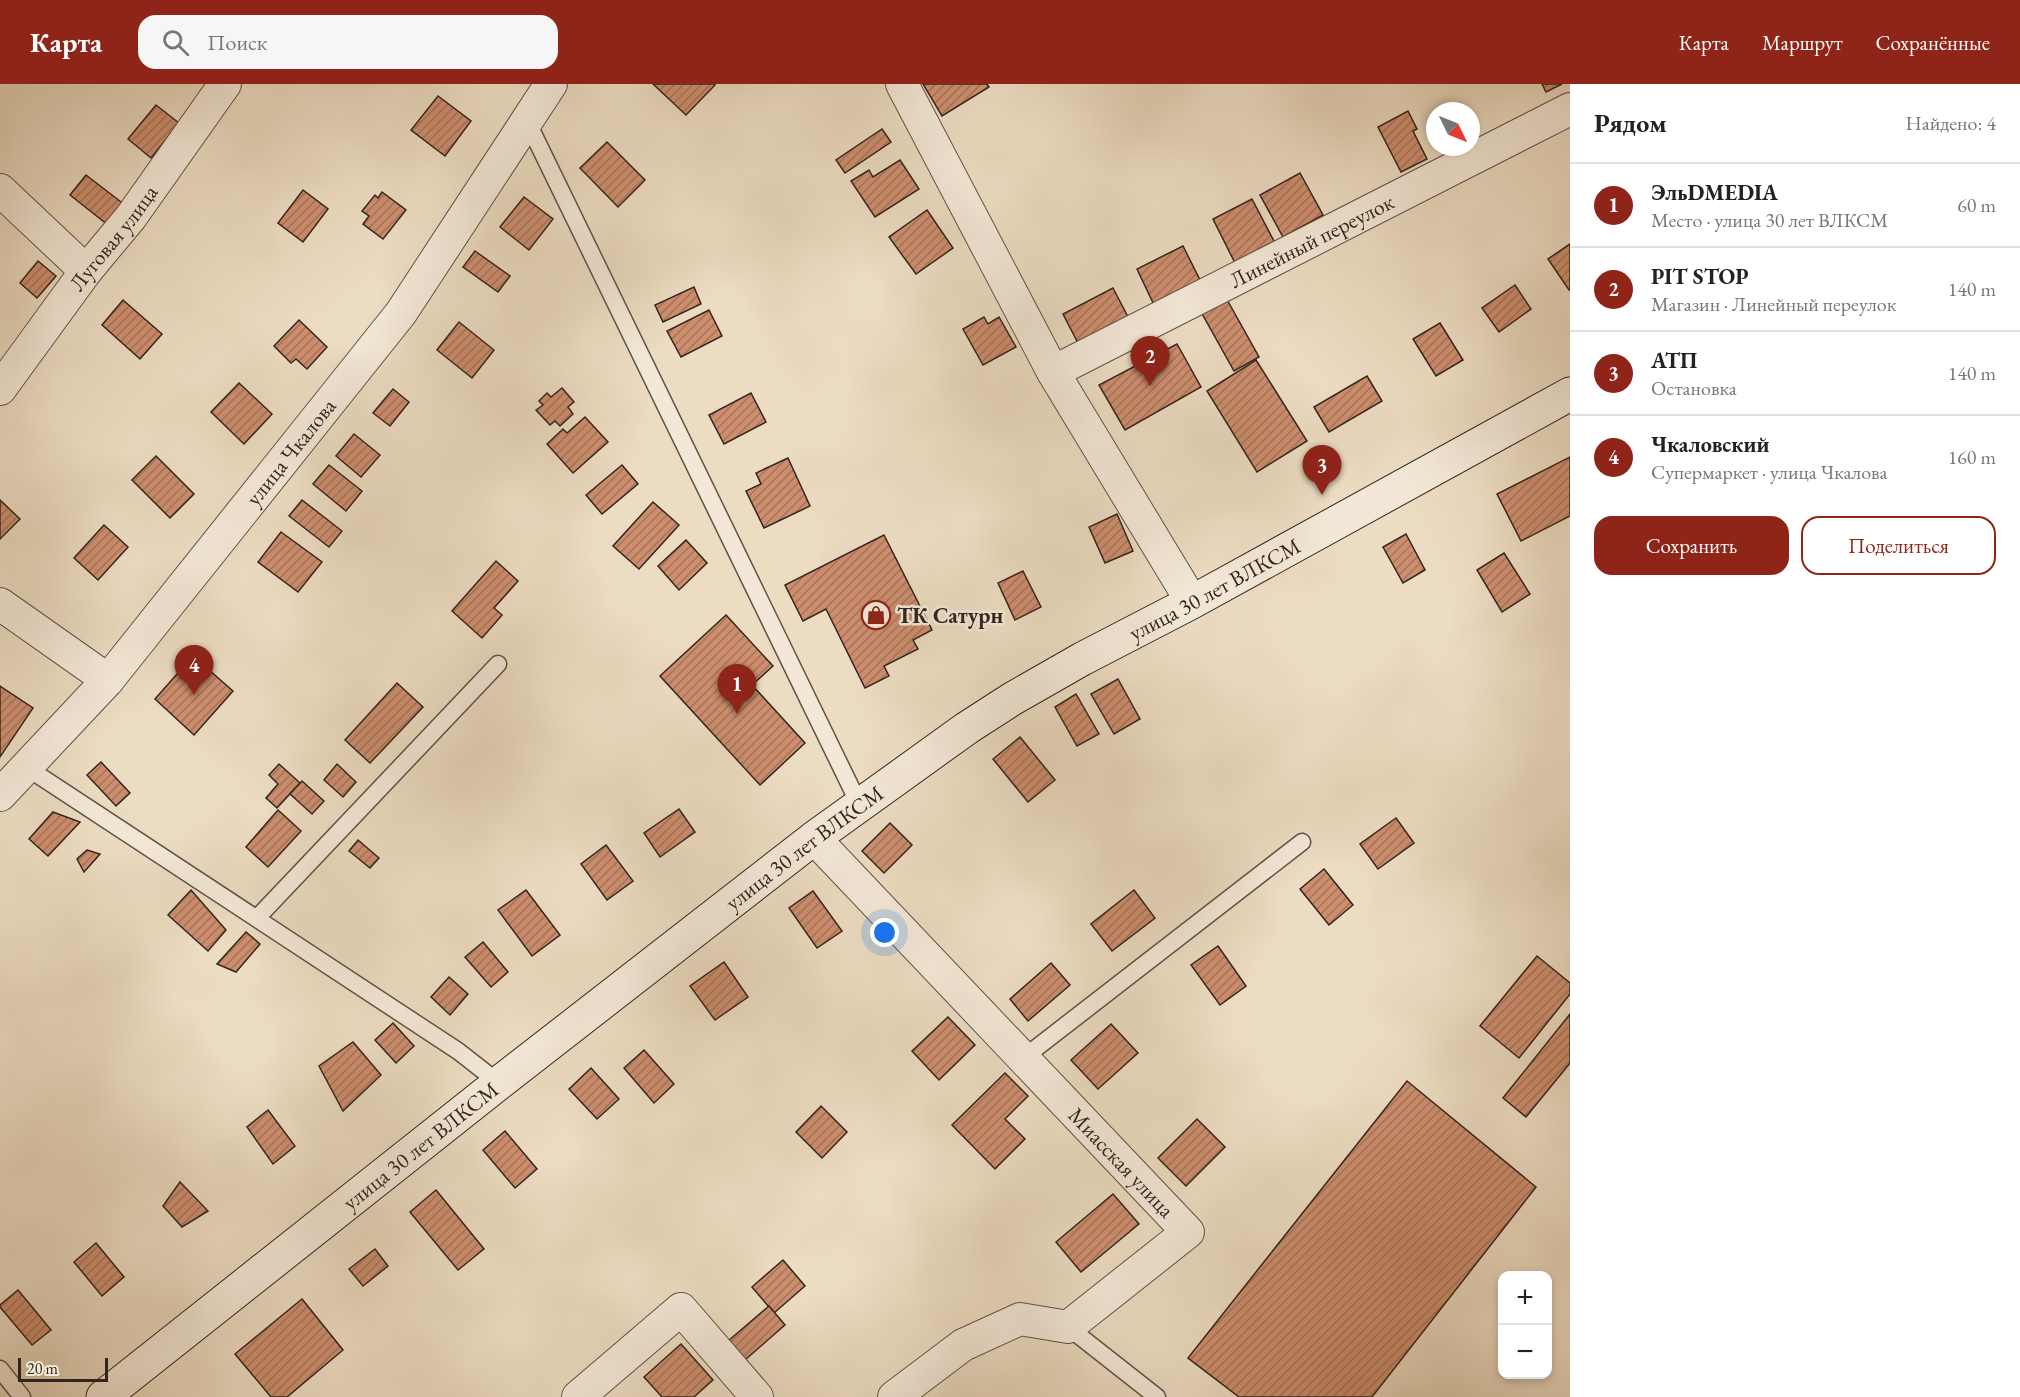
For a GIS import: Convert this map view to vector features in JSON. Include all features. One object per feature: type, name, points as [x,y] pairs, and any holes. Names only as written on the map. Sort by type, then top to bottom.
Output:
[{"type":"main road","name":"улица 30 лет ВЛКСМ","points":[[103,1397],[499,1083],[814,838],[967,728],[1082,659],[1192,602],[1570,394]]},
{"type":"street","name":"Луговая улица","points":[[0,389],[86,271],[131,217],[225,84]]},
{"type":"street","name":"улица Чкалова","points":[[0,795],[108,680],[400,313],[550,84]]},
{"type":"street","points":[[902,84],[1053,372],[1192,602]]},
{"type":"street","name":"Линейный переулок","points":[[1053,372],[1570,109]]},
{"type":"street","points":[[0,190],[86,271]]},
{"type":"street","points":[[0,604],[108,680]]},
{"type":"street","name":"Миасская улица","points":[[814,838],[1188,1232],[1068,1327]]},
{"type":"street","points":[[578,1397],[681,1309],[757,1397]]},
{"type":"street","points":[[894,1397],[963,1345],[1020,1319],[1068,1327]]},
{"type":"lane","points":[[526,121],[860,806]]},
{"type":"lane","points":[[257,918],[498,664]]},
{"type":"lane","points":[[26,767],[458,1051],[499,1083]]},
{"type":"lane","points":[[1022,1059],[1302,842]]},
{"type":"lane","points":[[1068,1327],[1158,1397]]},
{"type":"lane","points":[[0,1369],[22,1397]]},
{"type":"building","points":[[653,84],[715,84],[715,85],[686,115]]},
{"type":"building","points":[[923,84],[987,84],[989,87],[942,116]]},
{"type":"building","points":[[1542,84],[1562,84],[1546,92]]},
{"type":"building","points":[[438,96],[471,121],[445,156],[411,130]]},
{"type":"building","points":[[156,105],[179,123],[151,158],[128,139]]},
{"type":"building","points":[[1408,111],[1417,129],[1413,131],[1427,159],[1401,172],[1378,127]]},
{"type":"building","points":[[882,129],[891,142],[845,173],[836,160]]},
{"type":"building","points":[[607,142],[645,180],[618,207],[580,168]]},
{"type":"building","points":[[900,160],[919,189],[875,217],[851,181],[869,170],[873,177]]},
{"type":"building","points":[[1300,173],[1323,215],[1283,237],[1260,195]]},
{"type":"building","points":[[86,175],[125,205],[108,225],[70,195]]},
{"type":"building","points":[[303,190],[328,209],[303,242],[278,223]]},
{"type":"building","points":[[382,192],[406,210],[383,239],[363,224],[369,216],[362,211],[375,195],[378,198]]},
{"type":"building","points":[[524,197],[553,219],[529,250],[500,227]]},
{"type":"building","points":[[1252,199],[1276,245],[1236,265],[1213,219]]},
{"type":"building","points":[[927,210],[953,248],[916,274],[889,237]]},
{"type":"building","points":[[1570,244],[1570,290],[1569,290],[1548,259]]},
{"type":"building","points":[[1183,246],[1202,284],[1155,307],[1137,269]]},
{"type":"building","points":[[475,251],[510,276],[498,292],[463,267]]},
{"type":"building","points":[[38,261],[56,276],[37,298],[20,283]]},
{"type":"building","points":[[1515,285],[1531,309],[1499,332],[1482,308]]},
{"type":"building","points":[[694,287],[701,304],[663,322],[655,305]]},
{"type":"building","points":[[1113,288],[1128,317],[1078,343],[1063,314]]},
{"type":"building","points":[[1225,296],[1259,357],[1234,371],[1200,310]]},
{"type":"building","points":[[123,300],[162,334],[140,359],[102,325]]},
{"type":"building","points":[[709,310],[722,336],[681,357],[667,331]]},
{"type":"building","points":[[984,317],[988,324],[999,317],[1016,347],[983,365],[963,329]]},
{"type":"building","points":[[299,320],[327,347],[307,369],[296,359],[291,363],[274,346]]},
{"type":"building","points":[[459,322],[494,350],[472,378],[437,350]]},
{"type":"building","points":[[1440,323],[1463,360],[1436,376],[1413,339]]},
{"type":"building","points":[[1177,344],[1201,387],[1125,430],[1099,385]]},
{"type":"building","points":[[1256,360],[1307,441],[1257,472],[1207,391]]},
{"type":"building","points":[[1367,376],[1382,401],[1329,432],[1314,407]]},
{"type":"building","points":[[239,383],[272,414],[244,444],[211,412]]},
{"type":"building","points":[[562,388],[574,402],[568,407],[573,414],[560,426],[555,421],[550,425],[536,410],[543,405],[539,401],[547,393],[551,397]]},
{"type":"building","points":[[393,389],[409,402],[390,426],[373,413]]},
{"type":"building","points":[[751,393],[766,422],[724,444],[709,415]]},
{"type":"building","points":[[585,417],[608,442],[573,473],[547,444],[563,429],[567,433]]},
{"type":"building","points":[[354,434],[380,455],[361,477],[336,456]]},
{"type":"building","points":[[156,456],[194,494],[170,518],[132,480]]},
{"type":"building","points":[[1570,457],[1570,516],[1521,541],[1497,494]]},
{"type":"building","points":[[788,458],[810,506],[764,528],[746,491],[761,484],[756,473]]},
{"type":"building","points":[[329,465],[362,491],[346,511],[313,484]]},
{"type":"building","points":[[622,465],[638,484],[602,514],[586,495]]},
{"type":"building","points":[[0,500],[20,519],[0,539]]},
{"type":"building","points":[[302,500],[342,531],[329,547],[289,516]]},
{"type":"building","points":[[653,502],[679,525],[639,569],[613,546]]},
{"type":"building","points":[[1117,514],[1133,551],[1105,563],[1089,527]]},
{"type":"building","points":[[104,525],[128,547],[98,580],[74,558]]},
{"type":"building","points":[[281,532],[322,562],[298,592],[258,562]]},
{"type":"building","points":[[1406,534],[1425,570],[1403,583],[1383,547]]},
{"type":"building","name":"ТК Сатурн","points":[[884,535],[932,630],[913,640],[918,649],[884,666],[889,676],[865,688],[826,609],[803,621],[785,585]]},
{"type":"building","points":[[686,540],[707,563],[679,590],[658,566]]},
{"type":"building","points":[[1504,553],[1530,594],[1502,612],[1477,570]]},
{"type":"building","points":[[496,561],[518,581],[494,608],[502,615],[482,638],[452,611]]},
{"type":"building","points":[[1023,571],[1041,607],[1015,620],[998,583]]},
{"type":"building","points":[[726,615],[773,666],[752,685],[805,743],[760,785],[660,676]]},
{"type":"building","points":[[193,656],[233,691],[194,735],[155,699]]},
{"type":"building","points":[[1118,679],[1140,719],[1114,734],[1091,694]]},
{"type":"building","points":[[397,683],[423,707],[370,763],[345,740]]},
{"type":"building","points":[[0,686],[33,708],[0,757]]},
{"type":"building","points":[[1076,694],[1099,734],[1077,746],[1055,707]]},
{"type":"building","points":[[1020,737],[1055,780],[1028,802],[993,759]]},
{"type":"building","points":[[101,762],[130,793],[116,806],[87,775]]},
{"type":"building","points":[[279,764],[300,783],[277,808],[266,798],[278,784],[269,775]]},
{"type":"building","points":[[337,764],[356,782],[343,797],[324,780]]},
{"type":"building","points":[[302,781],[324,801],[312,814],[290,794]]},
{"type":"building","points":[[679,809],[695,832],[660,857],[644,833]]},
{"type":"building","points":[[278,810],[301,831],[268,867],[246,847]]},
{"type":"building","points":[[53,812],[80,822],[48,856],[29,839]]},
{"type":"building","points":[[1396,818],[1414,843],[1378,869],[1360,844]]},
{"type":"building","points":[[890,823],[912,845],[884,873],[862,851]]},
{"type":"building","points":[[358,840],[379,858],[370,868],[349,851]]},
{"type":"building","points":[[606,845],[633,881],[607,900],[581,864]]},
{"type":"building","points":[[87,850],[100,854],[84,872],[77,859]]},
{"type":"building","points":[[1324,869],[1353,905],[1329,925],[1300,889]]},
{"type":"building","points":[[191,890],[226,930],[208,951],[168,915]]},
{"type":"building","points":[[526,890],[560,935],[532,956],[498,910]]},
{"type":"building","points":[[1134,890],[1155,918],[1112,951],[1091,924]]},
{"type":"building","points":[[813,891],[842,931],[817,948],[789,908]]},
{"type":"building","points":[[246,932],[260,944],[236,972],[217,964]]},
{"type":"building","points":[[483,942],[508,972],[491,987],[465,957]]},
{"type":"building","points":[[1218,946],[1246,986],[1220,1005],[1191,965]]},
{"type":"building","points":[[1537,956],[1570,983],[1570,994],[1519,1058],[1480,1026]]},
{"type":"building","points":[[724,962],[748,997],[715,1020],[690,986]]},
{"type":"building","points":[[1051,963],[1070,985],[1028,1021],[1010,999]]},
{"type":"building","points":[[449,977],[468,994],[450,1015],[431,997]]},
{"type":"building","points":[[1570,1014],[1570,1063],[1526,1117],[1503,1098]]},
{"type":"building","points":[[948,1017],[975,1045],[939,1080],[912,1051]]},
{"type":"building","points":[[393,1023],[414,1046],[396,1063],[375,1040]]},
{"type":"building","points":[[1111,1024],[1138,1053],[1098,1089],[1071,1060]]},
{"type":"building","points":[[353,1042],[381,1075],[343,1111],[319,1066]]},
{"type":"building","points":[[644,1050],[674,1084],[654,1103],[624,1068]]},
{"type":"building","points":[[591,1068],[619,1099],[597,1119],[569,1089]]},
{"type":"building","points":[[1005,1073],[1028,1096],[1005,1119],[1025,1139],[995,1169],[952,1125]]},
{"type":"building","points":[[1407,1081],[1536,1187],[1372,1397],[1239,1397],[1188,1358]]},
{"type":"building","points":[[821,1106],[847,1132],[822,1158],[796,1132]]},
{"type":"building","points":[[268,1110],[295,1146],[273,1164],[247,1127]]},
{"type":"building","points":[[1197,1119],[1225,1147],[1186,1186],[1158,1158]]},
{"type":"building","points":[[505,1131],[537,1169],[515,1188],[483,1150]]},
{"type":"building","points":[[180,1182],[208,1211],[182,1227],[163,1206]]},
{"type":"building","points":[[436,1190],[484,1249],[458,1270],[410,1212]]},
{"type":"building","points":[[1113,1194],[1139,1224],[1081,1272],[1056,1242]]},
{"type":"building","points":[[96,1243],[124,1277],[102,1296],[74,1262]]},
{"type":"building","points":[[375,1249],[388,1266],[363,1286],[349,1269]]},
{"type":"building","points":[[783,1260],[805,1286],[774,1313],[752,1287]]},
{"type":"building","points":[[18,1290],[51,1330],[32,1345],[0,1307]]},
{"type":"building","points":[[302,1299],[343,1350],[287,1397],[271,1397],[235,1354]]},
{"type":"building","points":[[769,1306],[785,1325],[745,1360],[728,1341]]},
{"type":"building","points":[[681,1344],[713,1380],[694,1397],[662,1397],[644,1377]]},
{"type":"place","name":"PIT STOP","points":[[1150,386]]},
{"type":"place","name":"АТП","points":[[1322,495]]},
{"type":"place","name":"ТК Сатурн","points":[[876,615]]},
{"type":"place","name":"Чкаловский","points":[[194,695]]},
{"type":"place","name":"ЭльDMEDIA","points":[[737,714]]}]
